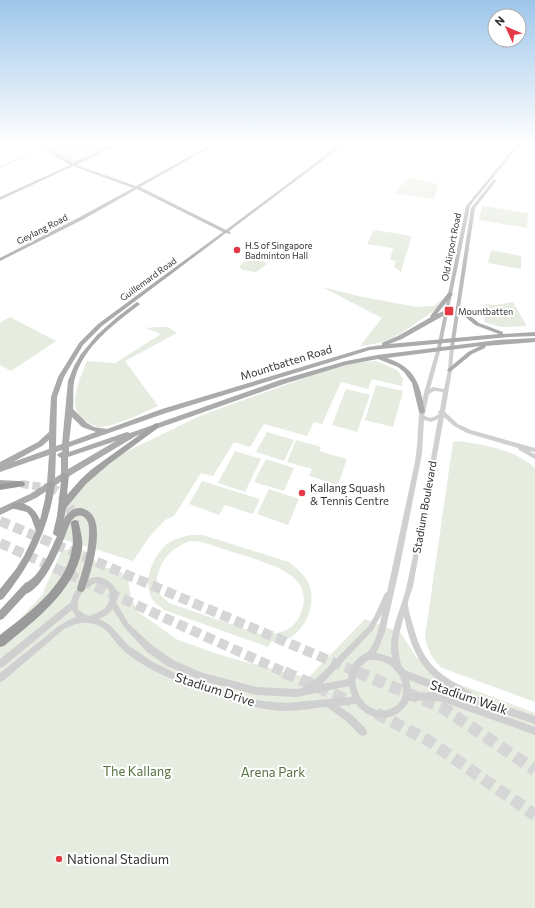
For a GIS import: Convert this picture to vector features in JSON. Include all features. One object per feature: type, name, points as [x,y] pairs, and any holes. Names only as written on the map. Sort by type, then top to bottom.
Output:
[{"type":"highway","points":[[63,506],[77,487],[97,468],[156,426]]},
{"type":"highway","points":[[26,590],[38,572],[52,545],[63,506],[65,475]]},
{"type":"highway","points":[[0,487],[21,484]]},
{"type":"highway","points":[[0,596],[20,570],[40,531],[45,517],[51,484]]},
{"type":"highway","points":[[14,506],[30,509],[33,512],[40,531]]},
{"type":"highway","points":[[0,616],[38,578],[50,561],[68,519],[71,515],[80,511],[90,516],[93,532],[92,546],[81,588]]},
{"type":"highway","points":[[0,642],[44,604],[67,576],[77,549],[75,524]]},
{"type":"main road","points":[[0,199],[30,185]]},
{"type":"main road","points":[[134,185],[229,231]]},
{"type":"main road","name":"Geylang Road","points":[[0,260],[142,185]]},
{"type":"main road","name":"Guillemard Road","points":[[65,475],[64,447],[70,410],[72,377],[86,352],[105,329],[229,231],[290,185]]},
{"type":"main road","name":"Guillemard Road","points":[[51,484],[54,396],[61,376],[82,344],[100,325],[292,185]]},
{"type":"main road","name":"Old Airport Road","points":[[439,348],[448,311],[463,222],[469,202],[484,185]]},
{"type":"main road","name":"Old Airport Road","points":[[452,347],[473,206],[490,185]]},
{"type":"main road","points":[[370,348],[402,337],[425,322],[437,312],[450,294]]},
{"type":"main road","points":[[458,308],[477,324],[490,330],[509,335]]},
{"type":"main road","points":[[425,322],[448,311]]},
{"type":"main road","name":"Mountbatten Road","points":[[0,469],[244,386],[370,348],[509,335],[535,334]]},
{"type":"main road","name":"Mountbatten Road","points":[[0,512],[14,506],[134,434],[282,382],[346,363],[377,357],[439,348],[535,340]]},
{"type":"main road","points":[[450,370],[475,349],[498,342]]},
{"type":"main road","points":[[377,357],[398,364],[411,375],[416,382],[422,414]]},
{"type":"main road","points":[[70,410],[76,419],[86,426],[101,431],[111,430]]},
{"type":"main road","points":[[0,466],[32,448],[52,432]]},
{"type":"main road","points":[[52,451],[64,456],[101,443],[134,434]]},
{"type":"main road","points":[[0,483],[21,484]]},
{"type":"street","name":"Stadium Boulevard","points":[[397,665],[394,645],[395,635],[405,606],[450,370],[452,347]]},
{"type":"street","name":"Stadium Boulevard","points":[[352,682],[355,668],[358,663],[369,656],[378,641],[394,580],[420,446],[422,414],[439,348]]},
{"type":"street","points":[[427,393],[431,390],[437,389],[446,391]]},
{"type":"street","points":[[422,414],[425,419],[430,420],[441,414],[469,432],[535,450]]},
{"type":"street","points":[[514,444],[535,457]]},
{"type":"street","points":[[297,693],[320,681],[370,629],[394,580]]},
{"type":"street","name":"Stadium Drive","points":[[81,588],[87,583],[95,581],[102,581],[109,584],[113,589],[113,603],[126,625],[133,633],[150,649],[170,663],[203,677],[257,691],[297,693],[352,682]]},
{"type":"street","points":[[0,664],[74,604],[76,596],[81,588]]},
{"type":"street","points":[[0,678],[62,627],[73,621],[99,617],[108,611],[113,603]]},
{"type":"street","name":"Stadium Drive","points":[[74,604],[75,610],[79,616],[106,626],[123,645],[144,661],[177,678],[215,692],[253,703],[287,707],[358,700]]},
{"type":"street","points":[[405,606],[411,632],[422,660],[444,682],[480,702]]},
{"type":"street","name":"Stadium Boulevard","points":[[369,656],[379,655],[389,658],[404,674]]},
{"type":"street","points":[[352,682],[353,691],[358,700],[366,709],[372,713],[386,715],[399,709],[406,697],[407,686],[404,674]]},
{"type":"street","name":"Stadium Walk","points":[[404,674],[480,702],[535,720]]},
{"type":"street","name":"Stadium Walk","points":[[406,697],[433,696],[443,698],[535,731]]},
{"type":"street","points":[[327,703],[349,718],[362,732]]},
{"type":"green space","points":[[401,185],[438,185],[434,199],[395,193]]},
{"type":"green space","points":[[482,206],[528,213],[527,228],[479,220]]},
{"type":"green space","points":[[376,230],[412,236],[400,274],[400,271],[394,267],[396,261],[390,260],[393,248],[367,244],[373,231]]},
{"type":"green space","points":[[491,250],[521,256],[521,269],[488,263]]},
{"type":"green space","points":[[255,255],[267,264],[256,272],[243,270],[239,266]]},
{"type":"green space","points":[[322,287],[358,296],[416,307],[434,306],[442,298],[435,310],[400,334],[385,342],[360,346],[382,318]]},
{"type":"green space","points":[[513,302],[527,326],[502,327],[484,322],[486,304],[495,305]]},
{"type":"green space","points":[[10,317],[56,341],[11,371],[0,365],[0,323]]},
{"type":"green space","points":[[168,327],[177,333],[125,361],[158,406],[129,419],[107,426],[96,426],[81,418],[75,403],[78,386],[87,361],[115,363],[161,334],[146,328]]},
{"type":"green space","points":[[376,361],[397,370],[403,379],[402,386],[372,379],[368,389],[341,382],[322,424],[314,422],[307,436],[264,424],[250,447],[234,442],[213,476],[201,473],[174,516],[165,520],[150,536],[133,561],[56,537],[63,506],[109,460],[202,415],[344,364]]},
{"type":"green space","points":[[376,385],[403,391],[393,427],[365,420]]},
{"type":"green space","points":[[346,389],[370,395],[357,432],[332,425]]},
{"type":"green space","points":[[267,432],[294,440],[284,461],[256,452]]},
{"type":"green space","points":[[296,440],[321,447],[319,451],[347,459],[338,485],[309,476],[312,469],[287,462]]},
{"type":"green space","points":[[459,441],[500,449],[518,457],[535,468],[535,702],[442,668],[433,658],[427,646],[425,637],[453,442]]},
{"type":"green space","points":[[235,451],[261,459],[245,492],[218,483]]},
{"type":"green space","points":[[266,459],[294,468],[284,491],[254,482]]},
{"type":"green space","points":[[202,481],[260,499],[253,514],[225,505],[219,515],[189,504]]},
{"type":"green space","points":[[269,489],[299,499],[288,525],[257,514]]},
{"type":"green space","points":[[190,535],[203,535],[289,562],[300,571],[308,582],[311,591],[311,600],[308,617],[298,632],[283,641],[271,642],[268,647],[164,610],[157,604],[150,593],[148,586],[148,578],[153,563],[157,555],[167,544],[175,539]],"holes":[[[190,541],[202,542],[272,565],[293,577],[300,584],[303,594],[303,605],[295,624],[282,632],[260,634],[169,603],[161,595],[158,589],[157,579],[164,560],[172,551]]]},
{"type":"green space","name":"The Kallang","points":[[82,549],[93,556],[98,568],[116,568],[128,578],[131,598],[138,612],[178,640],[227,657],[308,678],[365,619],[401,633],[416,657],[440,677],[535,713],[535,908],[0,908],[0,640],[42,595],[62,550]]},
{"type":"tunnel","points":[[21,484],[50,488]]},
{"type":"tunnel","points":[[50,488],[54,489],[67,501],[75,524]]},
{"type":"tunnel","points":[[0,521],[359,673]]},
{"type":"tunnel","points":[[0,543],[286,673]]},
{"type":"tunnel","points":[[284,672],[351,702]]},
{"type":"tunnel","points":[[357,672],[443,708],[535,770]]},
{"type":"tunnel","points":[[376,713],[429,741],[535,815]]},
{"type":"place","name":"H.S of Singapore Badminton Hall","points":[[237,250]]},
{"type":"place","name":"Mountbatten","points":[[449,311]]},
{"type":"place","name":"Kallang Squash & Tennis Centre","points":[[302,493]]},
{"type":"place","name":"National Stadium","points":[[59,859]]},
{"type":"park label","name":"Arena Park","points":[[273,772]]}]
